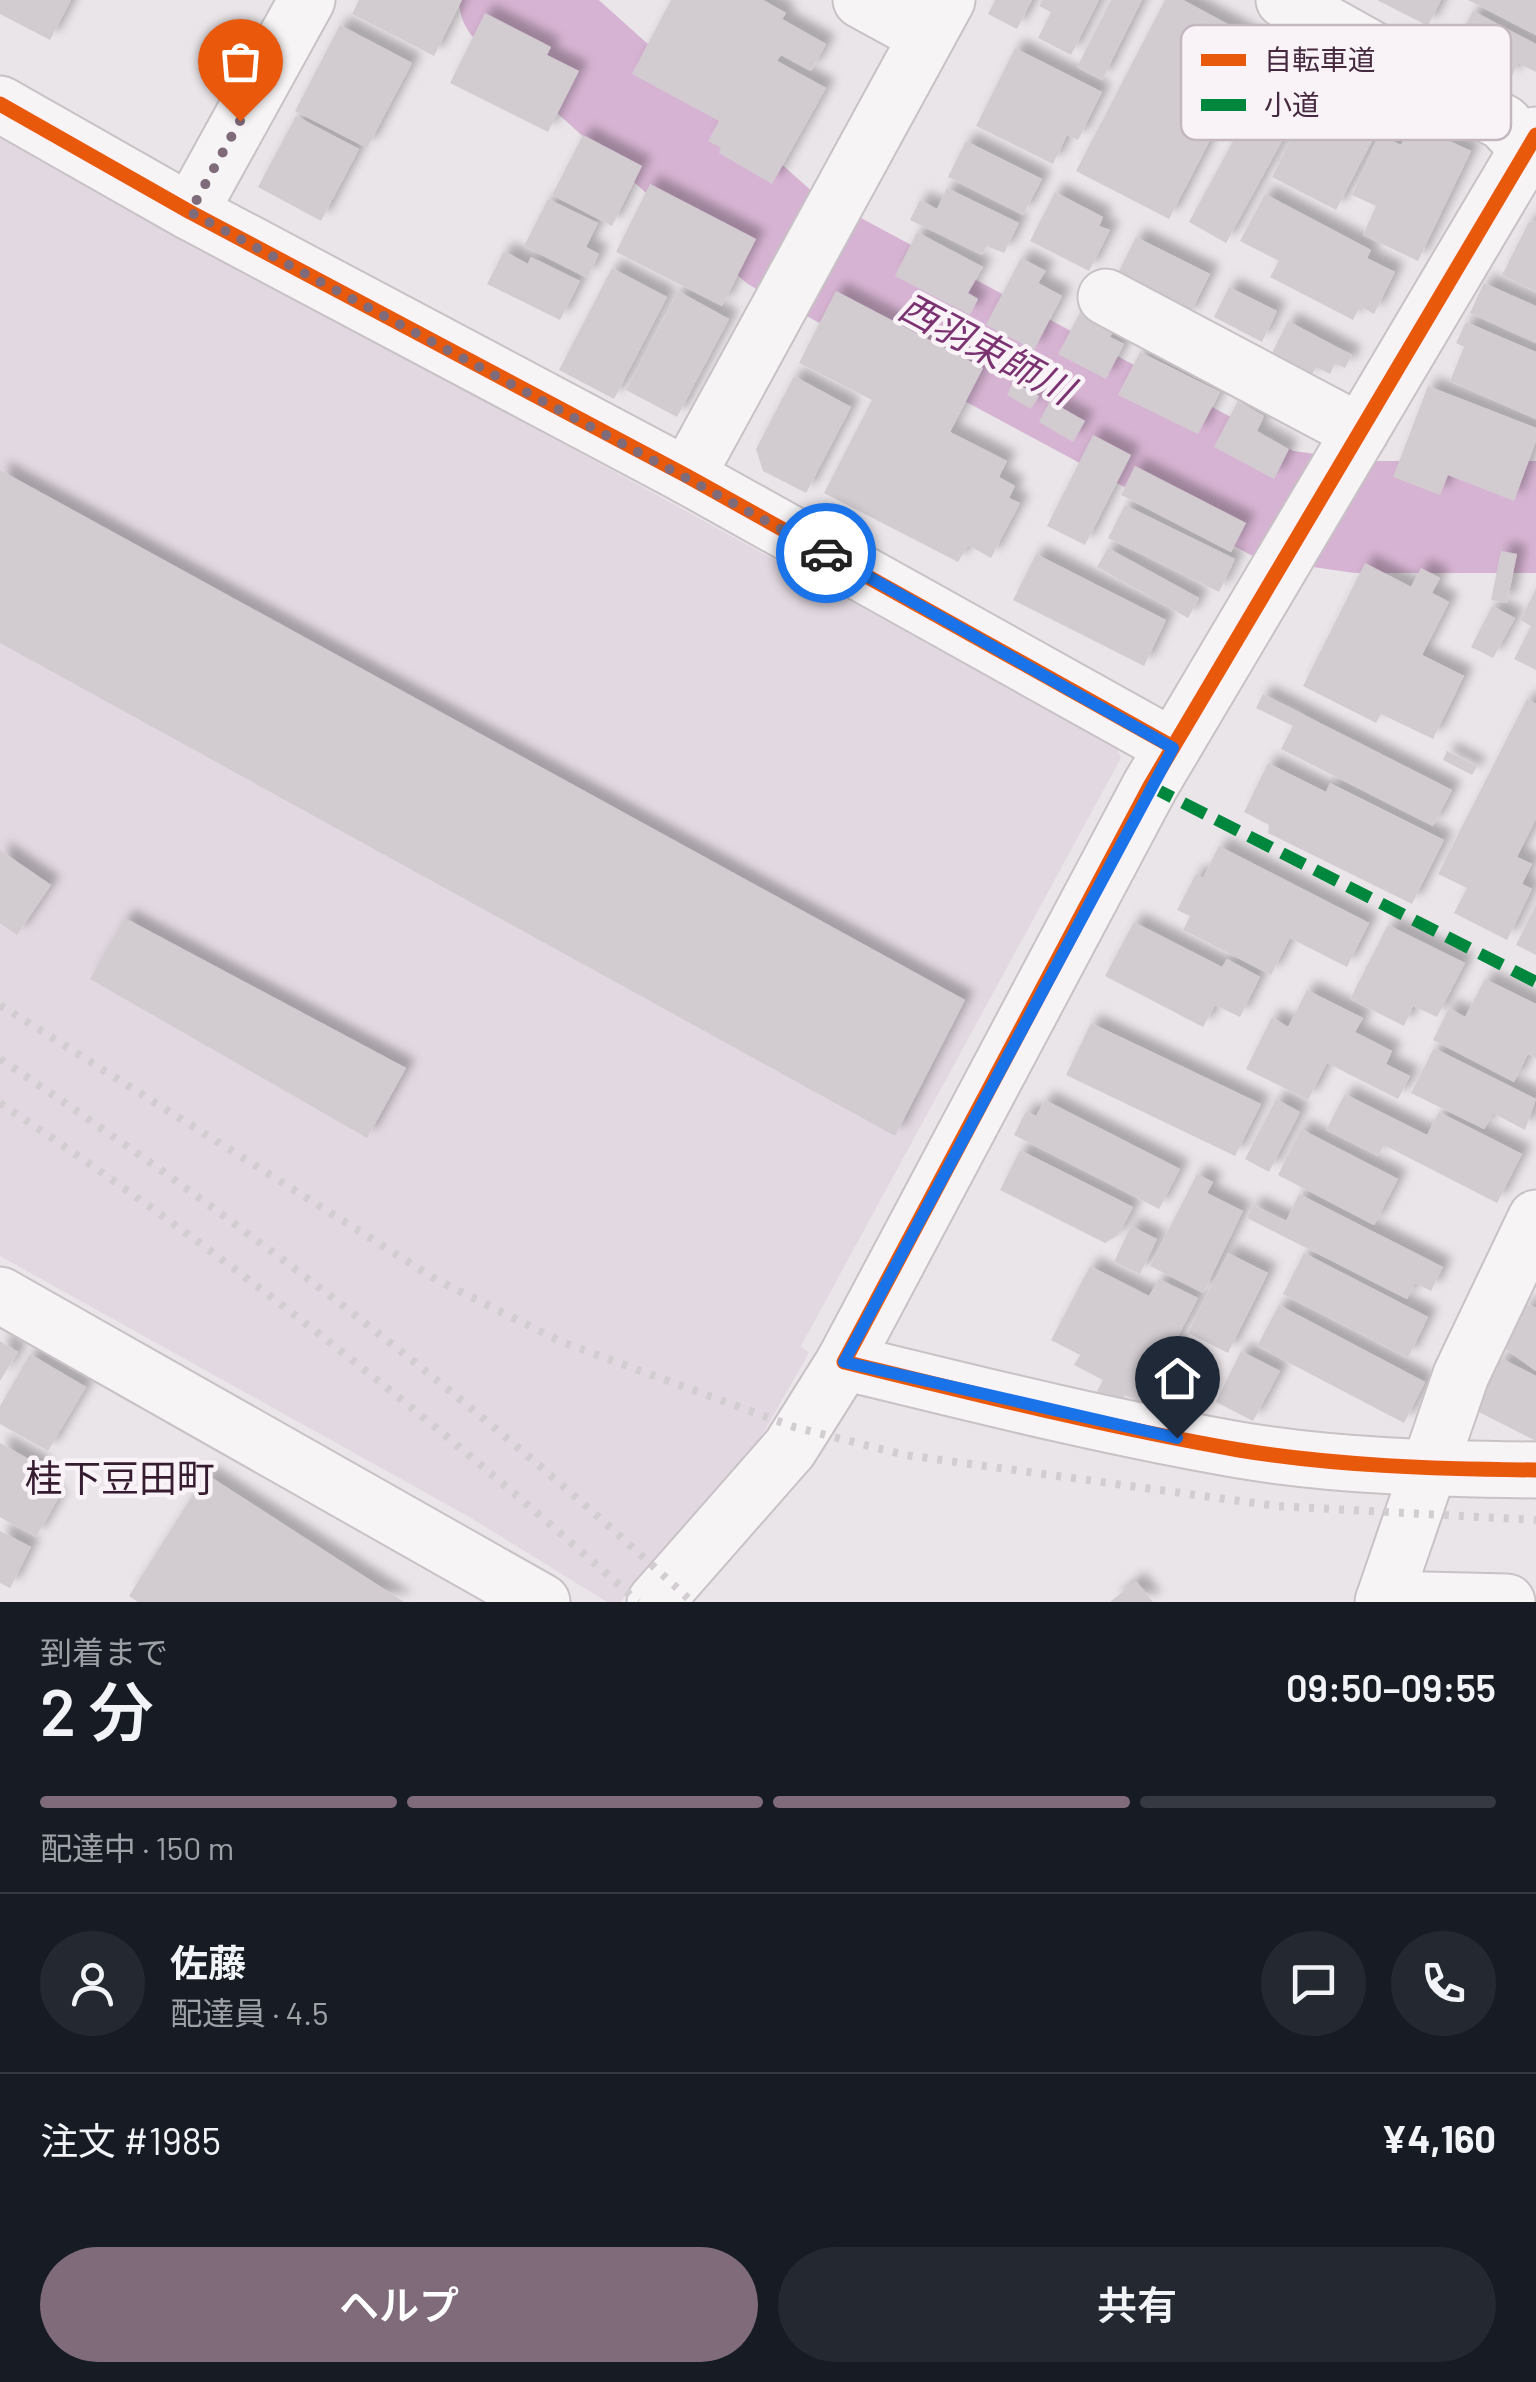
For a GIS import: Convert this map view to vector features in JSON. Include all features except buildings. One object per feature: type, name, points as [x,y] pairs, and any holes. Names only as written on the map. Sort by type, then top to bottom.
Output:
[{"type":"street","points":[[190,212],[307,0]]},
{"type":"street","points":[[687,476],[937,18],[861,0]]},
{"type":"street","points":[[1284,0],[1329,25]]},
{"type":"street","points":[[0,104],[190,212],[687,476],[1173,748]]},
{"type":"street","points":[[655,1602],[790,1448],[844,1362],[1173,748],[1533,147],[1511,128]]},
{"type":"street","points":[[1106,297],[1351,449]]},
{"type":"street","points":[[1507,1602],[1384,1600],[1461,1375],[1536,1218]]},
{"type":"street","points":[[0,1295],[542,1602]]},
{"type":"street","points":[[844,1362],[1078,1419],[1243,1450],[1429,1468],[1536,1470]]},
{"type":"shaded area","points":[[0,134],[1117,748],[1121,758],[801,1346],[809,1353],[757,1444],[620,1602],[607,1602],[471,1518],[0,1256]]},
{"type":"waterway","name":"西羽束師川","points":[[515,0],[780,238],[1276,505],[1359,517],[1536,517]]},
{"type":"railway","points":[[0,1005],[437,1280],[562,1342],[794,1427],[905,1455],[1276,1506],[1536,1520]]},
{"type":"railway","points":[[0,1059],[180,1184],[357,1317],[528,1456],[692,1602]]},
{"type":"railway","points":[[0,1103],[166,1219],[328,1341],[485,1469],[638,1602]]},
{"type":"marked path","points":[[1150,786],[1536,982]]},
{"type":"cycle path","points":[[0,104],[190,212],[687,476],[1173,747]]},
{"type":"cycle path","points":[[1536,135],[1150,786],[844,1362],[991,1398],[1239,1450],[1387,1466],[1536,1470]]},
{"type":"way so far","points":[[240,121],[190,212],[826,553]]},
{"type":"district","name":"桂下豆田町","points":[[120,1479]]},
{"type":"route","points":[[826,553],[1173,748],[844,1362],[1078,1419],[1177,1438]]}]
